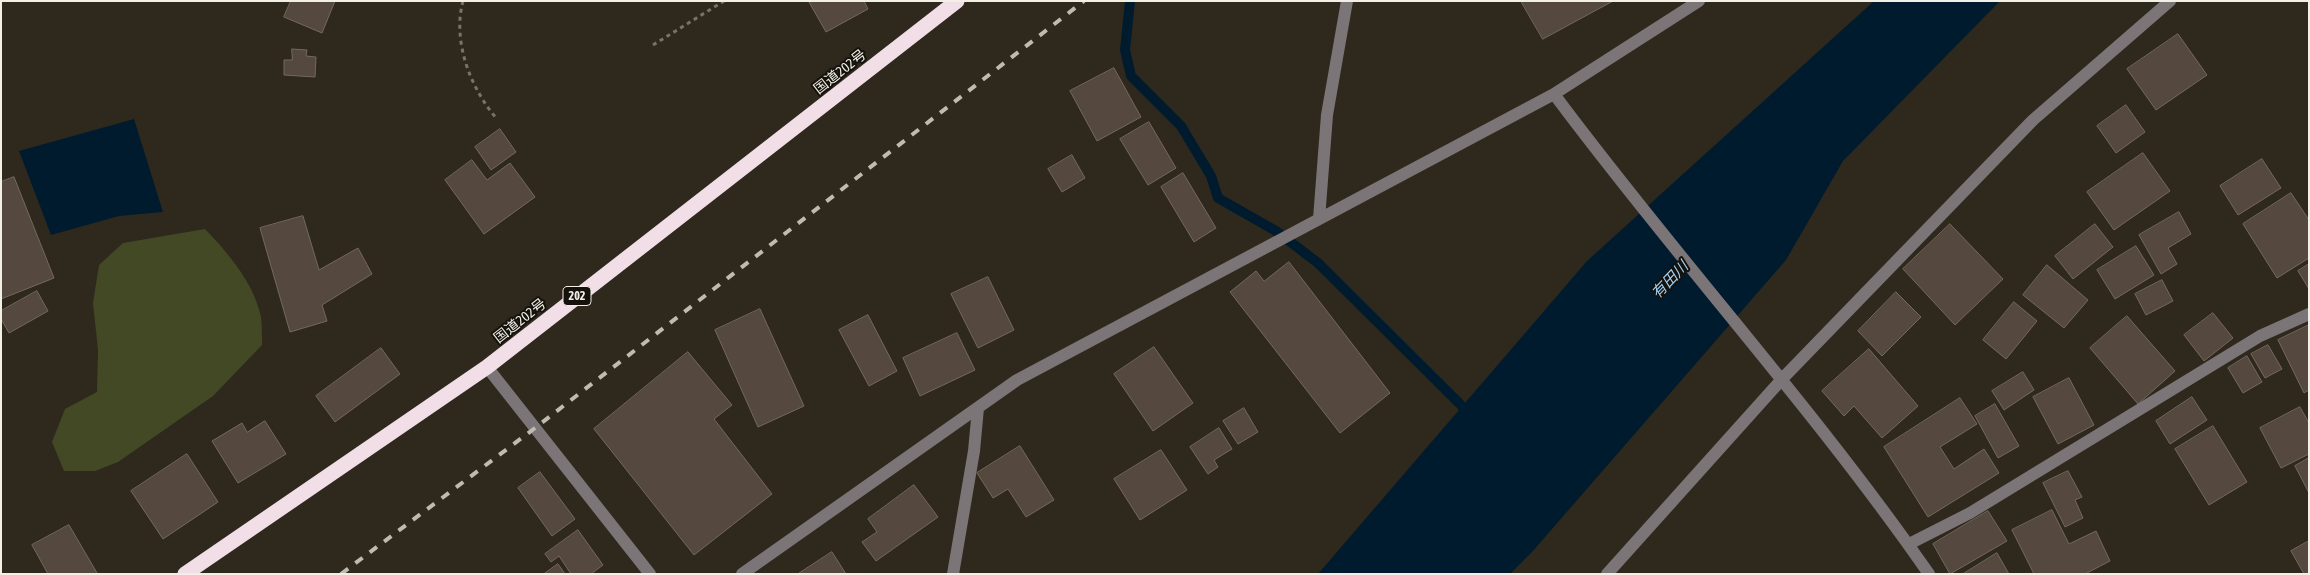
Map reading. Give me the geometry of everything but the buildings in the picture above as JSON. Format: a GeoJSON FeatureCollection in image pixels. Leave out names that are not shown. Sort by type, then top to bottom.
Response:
{"type":"FeatureCollection","features":[{"type":"Feature","properties":{"kind":"highway","name":"国道202号"},"geometry":{"type":"LineString","coordinates":[[185,574],[487,367],[957,1]]}},
{"type":"Feature","properties":{"kind":"street"},"geometry":{"type":"LineString","coordinates":[[1319,219],[1327,115],[1347,1]]}},
{"type":"Feature","properties":{"kind":"street"},"geometry":{"type":"LineString","coordinates":[[742,574],[1017,380],[1554,94],[1699,1]]}},
{"type":"Feature","properties":{"kind":"street"},"geometry":{"type":"LineString","coordinates":[[1607,574],[1783,378],[2032,120],[2170,1]]}},
{"type":"Feature","properties":{"kind":"street"},"geometry":{"type":"LineString","coordinates":[[1554,94],[1596,150],[1783,378],[1909,544],[1929,574]]}},
{"type":"Feature","properties":{"kind":"street"},"geometry":{"type":"LineString","coordinates":[[1909,544],[1970,512],[2260,336],[2309,314]]}},
{"type":"Feature","properties":{"kind":"street"},"geometry":{"type":"LineString","coordinates":[[487,367],[650,574]]}},
{"type":"Feature","properties":{"kind":"street"},"geometry":{"type":"LineString","coordinates":[[953,574],[974,451],[978,408]]}},
{"type":"Feature","properties":{"kind":"path"},"geometry":{"type":"LineString","coordinates":[[463,1],[462,37],[467,71],[484,104],[496,119]]}},
{"type":"Feature","properties":{"kind":"path"},"geometry":{"type":"LineString","coordinates":[[653,45],[724,1]]}},
{"type":"Feature","properties":{"kind":"green space"},"geometry":{"type":"Polygon","coordinates":[[[205,229],[231,258],[253,292],[261,317],[262,345],[213,396],[118,462],[95,471],[64,471],[52,442],[65,409],[97,392],[98,350],[93,303],[99,265],[123,243],[205,229]]]}},
{"type":"Feature","properties":{"kind":"water","name":"有田川"},"geometry":{"type":"Polygon","coordinates":[[[1874,1],[2000,1],[1843,161],[1786,260],[1532,552],[1510,574],[1318,574],[1587,261],[1874,1]]]}},
{"type":"Feature","properties":{"kind":"water"},"geometry":{"type":"Polygon","coordinates":[[[134,119],[163,212],[119,216],[51,235],[19,151],[134,119]]]}},
{"type":"Feature","properties":{"kind":"waterway"},"geometry":{"type":"LineString","coordinates":[[1130,1],[1125,50],[1131,76],[1181,126],[1211,176],[1218,198],[1276,231],[1318,263],[1471,415]]}},
{"type":"Feature","properties":{"kind":"railway"},"geometry":{"type":"LineString","coordinates":[[341,574],[535,428],[1084,1]]}}]}
